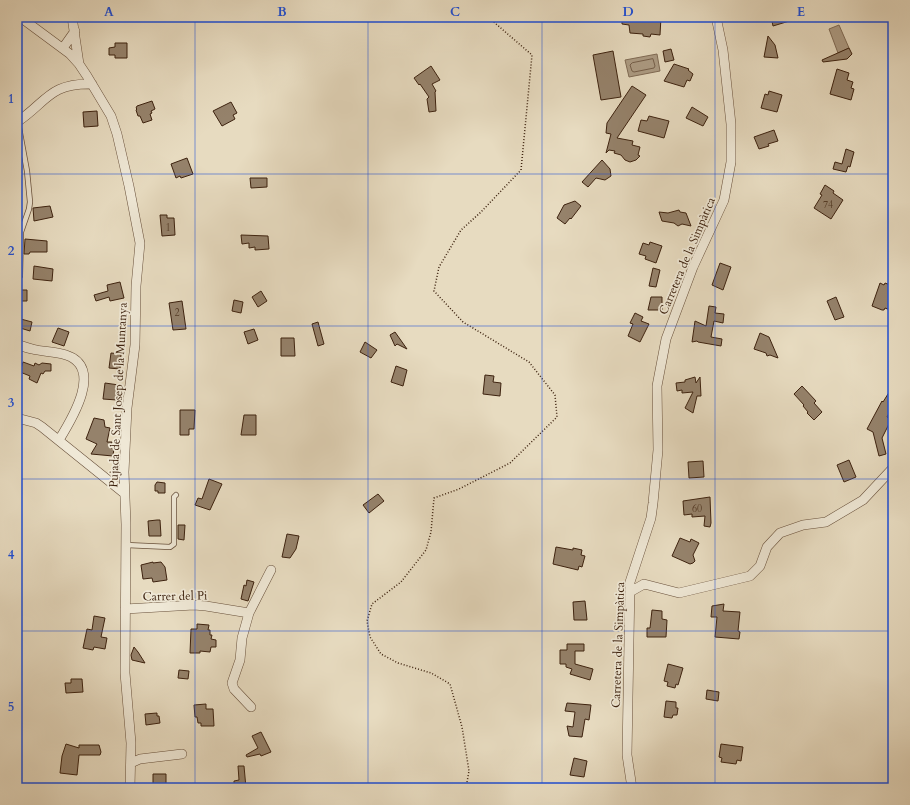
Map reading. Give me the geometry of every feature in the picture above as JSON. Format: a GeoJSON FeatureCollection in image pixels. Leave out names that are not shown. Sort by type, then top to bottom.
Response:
{"type":"FeatureCollection","features":[{"type":"Feature","properties":{"kind":"street"},"geometry":{"type":"LineString","coordinates":[[20,17],[63,48],[79,64]]}},
{"type":"Feature","properties":{"kind":"street"},"geometry":{"type":"LineString","coordinates":[[72,17],[79,64]]}},
{"type":"Feature","properties":{"kind":"street","name":"Carretera de la Simpàtica"},"geometry":{"type":"LineString","coordinates":[[632,788],[627,755],[630,582],[651,518],[654,503],[658,450],[657,386],[666,339],[693,267],[724,200],[731,162],[731,124],[723,50],[716,17]]}},
{"type":"Feature","properties":{"kind":"street"},"geometry":{"type":"LineString","coordinates":[[63,48],[75,31]]}},
{"type":"Feature","properties":{"kind":"street","name":"Pujada de Sant Josep de la Muntanya"},"geometry":{"type":"LineString","coordinates":[[79,64],[111,116],[114,124],[129,186],[140,243],[136,286],[134,345],[126,430],[124,493],[126,545],[125,673],[131,743],[130,788]]}},
{"type":"Feature","properties":{"kind":"street"},"geometry":{"type":"LineString","coordinates":[[18,122],[47,96],[56,90],[75,84],[92,84]]}},
{"type":"Feature","properties":{"kind":"street"},"geometry":{"type":"LineString","coordinates":[[17,344],[32,349],[64,354],[76,359],[81,366],[83,381],[80,400],[59,440]]}},
{"type":"Feature","properties":{"kind":"street"},"geometry":{"type":"LineString","coordinates":[[17,418],[42,426],[124,493]]}},
{"type":"Feature","properties":{"kind":"street"},"geometry":{"type":"LineString","coordinates":[[630,592],[644,584],[679,593],[750,576],[760,566],[767,547],[780,533],[803,525],[826,522],[863,500],[893,468]]}},
{"type":"Feature","properties":{"kind":"street"},"geometry":{"type":"LineString","coordinates":[[251,707],[234,689],[232,683],[240,660],[242,638],[249,613],[271,570]]}},
{"type":"Feature","properties":{"kind":"street","name":"Carrer del Pi"},"geometry":{"type":"LineString","coordinates":[[125,609],[194,605],[249,613]]}},
{"type":"Feature","properties":{"kind":"street"},"geometry":{"type":"LineString","coordinates":[[131,763],[140,759],[182,754]]}},
{"type":"Feature","properties":{"kind":"lane"},"geometry":{"type":"LineString","coordinates":[[18,122],[27,171],[30,202],[21,232],[20,276]]}},
{"type":"Feature","properties":{"kind":"lane"},"geometry":{"type":"LineString","coordinates":[[126,545],[170,547],[174,544],[173,507],[174,497],[176,495]]}},
{"type":"Feature","properties":{"kind":"path"},"geometry":{"type":"LineString","coordinates":[[466,788],[469,771],[462,727],[450,684],[431,672],[398,663],[381,654],[370,637],[367,621],[372,604],[401,582],[426,550],[431,532],[434,498],[459,489],[510,463],[557,417],[556,395],[529,362],[463,322],[434,291],[439,267],[461,230],[481,212],[521,170],[532,55],[488,17]]}},
{"type":"Feature","properties":{"kind":"water"},"geometry":{"type":"Polygon","coordinates":[[[839,25],[849,48],[838,53],[829,29],[839,25]]]}},
{"type":"Feature","properties":{"kind":"water"},"geometry":{"type":"Polygon","coordinates":[[[657,54],[660,71],[629,77],[625,60],[657,54]]]}},
{"type":"Feature","properties":{"kind":"building"},"geometry":{"type":"Polygon","coordinates":[[[622,17],[661,17],[660,35],[651,34],[650,37],[643,36],[643,34],[630,33],[629,25],[622,24],[622,17]]]}},
{"type":"Feature","properties":{"kind":"building"},"geometry":{"type":"Polygon","coordinates":[[[771,17],[795,17],[796,19],[773,26],[771,17]]]}},
{"type":"Feature","properties":{"kind":"building"},"geometry":{"type":"Polygon","coordinates":[[[768,36],[775,45],[778,58],[764,57],[768,36]]]}},
{"type":"Feature","properties":{"kind":"building"},"geometry":{"type":"Polygon","coordinates":[[[115,43],[127,43],[127,58],[115,58],[115,55],[109,55],[109,48],[115,47],[115,43]]]}},
{"type":"Feature","properties":{"kind":"building"},"geometry":{"type":"Polygon","coordinates":[[[849,48],[852,54],[847,59],[823,62],[822,60],[849,48]]]}},
{"type":"Feature","properties":{"kind":"building"},"geometry":{"type":"Polygon","coordinates":[[[671,49],[674,60],[665,62],[663,51],[671,49]]]}},
{"type":"Feature","properties":{"kind":"building"},"geometry":{"type":"Polygon","coordinates":[[[613,51],[621,97],[601,100],[593,55],[613,51]]]}},
{"type":"Feature","properties":{"kind":"building"},"geometry":{"type":"Polygon","coordinates":[[[674,64],[689,69],[688,70],[693,74],[690,81],[687,80],[684,87],[664,81],[674,64]]]}},
{"type":"Feature","properties":{"kind":"building"},"geometry":{"type":"Polygon","coordinates":[[[431,66],[440,80],[432,84],[436,91],[436,111],[429,112],[427,99],[429,97],[414,78],[431,66]]]}},
{"type":"Feature","properties":{"kind":"building"},"geometry":{"type":"Polygon","coordinates":[[[837,69],[849,73],[847,80],[853,82],[851,88],[854,89],[851,100],[830,94],[837,69]]]}},
{"type":"Feature","properties":{"kind":"building"},"geometry":{"type":"Polygon","coordinates":[[[632,86],[646,95],[617,138],[633,141],[632,145],[640,147],[638,155],[640,156],[636,160],[630,162],[625,160],[621,155],[614,153],[615,151],[609,150],[606,153],[611,134],[606,133],[607,123],[632,86]]]}},
{"type":"Feature","properties":{"kind":"building"},"geometry":{"type":"Polygon","coordinates":[[[769,91],[782,95],[777,112],[761,108],[765,94],[768,95],[769,91]]]}},
{"type":"Feature","properties":{"kind":"building"},"geometry":{"type":"Polygon","coordinates":[[[152,101],[155,109],[151,111],[152,113],[150,114],[152,120],[143,123],[140,116],[138,116],[136,108],[137,106],[152,101]]]}},
{"type":"Feature","properties":{"kind":"building"},"geometry":{"type":"Polygon","coordinates":[[[231,102],[237,113],[233,115],[235,119],[222,126],[213,111],[231,102]]]}},
{"type":"Feature","properties":{"kind":"building"},"geometry":{"type":"Polygon","coordinates":[[[692,107],[708,117],[703,126],[686,118],[692,107]]]}},
{"type":"Feature","properties":{"kind":"building"},"geometry":{"type":"Polygon","coordinates":[[[97,111],[98,126],[84,127],[83,112],[97,111]]]}},
{"type":"Feature","properties":{"kind":"building"},"geometry":{"type":"Polygon","coordinates":[[[649,116],[669,121],[664,138],[638,131],[641,120],[647,121],[649,116]]]}},
{"type":"Feature","properties":{"kind":"building"},"geometry":{"type":"Polygon","coordinates":[[[774,130],[778,141],[759,149],[754,137],[774,130]]]}},
{"type":"Feature","properties":{"kind":"building"},"geometry":{"type":"Polygon","coordinates":[[[846,149],[854,152],[850,167],[848,166],[846,172],[833,169],[835,162],[842,164],[846,149]]]}},
{"type":"Feature","properties":{"kind":"building"},"geometry":{"type":"Polygon","coordinates":[[[187,158],[193,174],[176,178],[171,164],[187,158]]]}},
{"type":"Feature","properties":{"kind":"building"},"geometry":{"type":"Polygon","coordinates":[[[602,160],[610,169],[611,176],[605,180],[596,178],[588,187],[582,182],[602,160]]]}},
{"type":"Feature","properties":{"kind":"building"},"geometry":{"type":"Polygon","coordinates":[[[250,178],[267,178],[267,187],[251,188],[250,178]]]}},
{"type":"Feature","properties":{"kind":"building"},"geometry":{"type":"Polygon","coordinates":[[[825,185],[843,200],[831,219],[814,208],[822,195],[820,194],[825,185]]]}},
{"type":"Feature","properties":{"kind":"building"},"geometry":{"type":"Polygon","coordinates":[[[575,201],[581,206],[565,224],[557,218],[564,205],[575,201]]]}},
{"type":"Feature","properties":{"kind":"building"},"geometry":{"type":"Polygon","coordinates":[[[50,206],[53,217],[34,221],[33,208],[50,206]]]}},
{"type":"Feature","properties":{"kind":"building"},"geometry":{"type":"Polygon","coordinates":[[[679,210],[680,212],[686,213],[691,226],[682,224],[678,226],[674,223],[662,221],[659,212],[668,213],[679,210]]]}},
{"type":"Feature","properties":{"kind":"building"},"geometry":{"type":"Polygon","coordinates":[[[160,215],[167,215],[167,218],[174,218],[175,235],[162,236],[160,215]]]}},
{"type":"Feature","properties":{"kind":"building"},"geometry":{"type":"Polygon","coordinates":[[[241,235],[268,236],[269,249],[255,250],[255,247],[249,248],[249,243],[242,244],[241,235]]]}},
{"type":"Feature","properties":{"kind":"building"},"geometry":{"type":"Polygon","coordinates":[[[25,239],[47,241],[47,252],[30,252],[29,254],[24,254],[25,239]]]}},
{"type":"Feature","properties":{"kind":"building"},"geometry":{"type":"Polygon","coordinates":[[[650,242],[662,246],[656,263],[645,259],[646,256],[639,254],[643,243],[649,245],[650,242]]]}},
{"type":"Feature","properties":{"kind":"building"},"geometry":{"type":"Polygon","coordinates":[[[720,263],[731,267],[723,290],[712,285],[720,263]]]}},
{"type":"Feature","properties":{"kind":"building"},"geometry":{"type":"Polygon","coordinates":[[[34,266],[53,269],[52,281],[33,279],[34,266]]]}},
{"type":"Feature","properties":{"kind":"building"},"geometry":{"type":"Polygon","coordinates":[[[653,268],[660,270],[656,287],[649,286],[653,268]]]}},
{"type":"Feature","properties":{"kind":"building"},"geometry":{"type":"Polygon","coordinates":[[[120,282],[124,298],[110,301],[109,297],[96,301],[94,295],[108,291],[107,285],[120,282]]]}},
{"type":"Feature","properties":{"kind":"building"},"geometry":{"type":"Polygon","coordinates":[[[880,283],[893,286],[893,303],[890,310],[885,308],[882,310],[872,306],[880,283]]]}},
{"type":"Feature","properties":{"kind":"building"},"geometry":{"type":"Polygon","coordinates":[[[19,290],[27,290],[27,301],[17,301],[17,292],[19,292],[19,290]]]}},
{"type":"Feature","properties":{"kind":"building"},"geometry":{"type":"Polygon","coordinates":[[[261,291],[267,301],[258,307],[252,297],[261,291]]]}},
{"type":"Feature","properties":{"kind":"building"},"geometry":{"type":"Polygon","coordinates":[[[651,297],[662,297],[662,310],[648,310],[651,297]]]}},
{"type":"Feature","properties":{"kind":"building"},"geometry":{"type":"Polygon","coordinates":[[[836,297],[844,317],[835,320],[827,301],[836,297]]]}},
{"type":"Feature","properties":{"kind":"building"},"geometry":{"type":"Polygon","coordinates":[[[234,300],[243,302],[241,313],[232,311],[234,300]]]}},
{"type":"Feature","properties":{"kind":"building"},"geometry":{"type":"Polygon","coordinates":[[[182,301],[186,329],[173,330],[169,303],[182,301]]]}},
{"type":"Feature","properties":{"kind":"building"},"geometry":{"type":"Polygon","coordinates":[[[709,306],[716,307],[715,313],[724,314],[723,323],[714,321],[711,337],[722,339],[721,346],[697,341],[692,342],[695,321],[706,326],[709,306]]]}},
{"type":"Feature","properties":{"kind":"building"},"geometry":{"type":"Polygon","coordinates":[[[635,313],[643,317],[641,321],[649,324],[640,342],[628,336],[633,324],[630,323],[635,313]]]}},
{"type":"Feature","properties":{"kind":"building"},"geometry":{"type":"Polygon","coordinates":[[[17,318],[32,322],[30,331],[17,327],[17,318]]]}},
{"type":"Feature","properties":{"kind":"building"},"geometry":{"type":"Polygon","coordinates":[[[318,322],[324,344],[318,346],[312,324],[318,322]]]}},
{"type":"Feature","properties":{"kind":"building"},"geometry":{"type":"Polygon","coordinates":[[[58,328],[69,332],[64,346],[52,342],[58,328]]]}},
{"type":"Feature","properties":{"kind":"building"},"geometry":{"type":"Polygon","coordinates":[[[254,329],[258,340],[248,344],[244,332],[254,329]]]}},
{"type":"Feature","properties":{"kind":"building"},"geometry":{"type":"Polygon","coordinates":[[[395,332],[407,349],[397,344],[395,346],[390,335],[395,332]]]}},
{"type":"Feature","properties":{"kind":"building"},"geometry":{"type":"Polygon","coordinates":[[[760,333],[769,337],[778,358],[770,355],[767,356],[766,353],[754,349],[760,333]]]}},
{"type":"Feature","properties":{"kind":"building"},"geometry":{"type":"Polygon","coordinates":[[[281,338],[294,338],[295,356],[281,356],[281,338]]]}},
{"type":"Feature","properties":{"kind":"building"},"geometry":{"type":"Polygon","coordinates":[[[365,342],[377,350],[371,358],[360,352],[365,342]]]}},
{"type":"Feature","properties":{"kind":"building"},"geometry":{"type":"Polygon","coordinates":[[[111,353],[121,354],[120,369],[109,368],[111,353]]]}},
{"type":"Feature","properties":{"kind":"building"},"geometry":{"type":"Polygon","coordinates":[[[23,362],[34,366],[35,363],[39,365],[42,363],[51,364],[51,371],[45,371],[43,374],[41,373],[37,383],[29,379],[30,376],[20,372],[23,362]]]}},
{"type":"Feature","properties":{"kind":"building"},"geometry":{"type":"Polygon","coordinates":[[[396,366],[407,370],[403,386],[391,382],[396,366]]]}},
{"type":"Feature","properties":{"kind":"building"},"geometry":{"type":"Polygon","coordinates":[[[485,375],[494,376],[493,382],[501,383],[500,396],[483,394],[485,375]]]}},
{"type":"Feature","properties":{"kind":"building"},"geometry":{"type":"Polygon","coordinates":[[[695,377],[696,383],[700,377],[701,396],[697,396],[693,413],[685,408],[693,392],[682,393],[682,390],[677,391],[676,383],[685,382],[685,380],[695,377]]]}},
{"type":"Feature","properties":{"kind":"building"},"geometry":{"type":"Polygon","coordinates":[[[105,383],[119,385],[117,400],[103,399],[105,383]]]}},
{"type":"Feature","properties":{"kind":"building"},"geometry":{"type":"Polygon","coordinates":[[[802,386],[816,401],[814,403],[822,412],[814,420],[807,413],[808,412],[803,406],[804,405],[794,394],[802,386]]]}},
{"type":"Feature","properties":{"kind":"building"},"geometry":{"type":"Polygon","coordinates":[[[893,386],[893,406],[887,417],[891,420],[882,438],[886,454],[879,456],[873,432],[867,429],[882,401],[883,402],[893,386]]]}},
{"type":"Feature","properties":{"kind":"building"},"geometry":{"type":"Polygon","coordinates":[[[180,410],[195,410],[194,429],[189,429],[189,435],[180,435],[180,410]]]}},
{"type":"Feature","properties":{"kind":"building"},"geometry":{"type":"Polygon","coordinates":[[[244,415],[256,415],[256,435],[241,435],[244,415]]]}},
{"type":"Feature","properties":{"kind":"building"},"geometry":{"type":"Polygon","coordinates":[[[94,418],[104,420],[105,427],[110,428],[107,442],[112,442],[110,448],[114,448],[113,456],[91,454],[97,444],[86,439],[94,418]]]}},
{"type":"Feature","properties":{"kind":"building"},"geometry":{"type":"Polygon","coordinates":[[[849,460],[856,477],[844,482],[837,465],[849,460]]]}},
{"type":"Feature","properties":{"kind":"building"},"geometry":{"type":"Polygon","coordinates":[[[703,461],[704,477],[689,478],[688,462],[703,461]]]}},
{"type":"Feature","properties":{"kind":"building"},"geometry":{"type":"Polygon","coordinates":[[[209,479],[222,484],[210,510],[195,505],[198,498],[202,499],[209,479]]]}},
{"type":"Feature","properties":{"kind":"building"},"geometry":{"type":"Polygon","coordinates":[[[157,482],[165,483],[165,493],[158,493],[158,491],[155,491],[155,485],[157,482]]]}},
{"type":"Feature","properties":{"kind":"building"},"geometry":{"type":"Polygon","coordinates":[[[378,494],[384,501],[369,513],[363,505],[378,494]]]}},
{"type":"Feature","properties":{"kind":"building"},"geometry":{"type":"Polygon","coordinates":[[[710,497],[710,527],[704,526],[705,516],[692,517],[692,514],[684,515],[683,501],[710,497]]]}},
{"type":"Feature","properties":{"kind":"building"},"geometry":{"type":"Polygon","coordinates":[[[160,520],[161,536],[149,536],[148,521],[160,520]]]}},
{"type":"Feature","properties":{"kind":"building"},"geometry":{"type":"Polygon","coordinates":[[[178,525],[185,525],[184,540],[178,539],[178,525]]]}},
{"type":"Feature","properties":{"kind":"building"},"geometry":{"type":"Polygon","coordinates":[[[287,534],[299,536],[296,549],[290,558],[282,557],[287,534]]]}},
{"type":"Feature","properties":{"kind":"building"},"geometry":{"type":"Polygon","coordinates":[[[680,538],[690,542],[691,539],[699,543],[693,555],[695,561],[693,563],[690,564],[672,556],[680,538]]]}},
{"type":"Feature","properties":{"kind":"building"},"geometry":{"type":"Polygon","coordinates":[[[556,547],[582,550],[581,555],[585,556],[582,567],[579,566],[578,570],[553,564],[556,547]]]}},
{"type":"Feature","properties":{"kind":"building"},"geometry":{"type":"Polygon","coordinates":[[[161,562],[165,567],[167,580],[153,582],[152,578],[143,579],[141,565],[161,562]]]}},
{"type":"Feature","properties":{"kind":"building"},"geometry":{"type":"Polygon","coordinates":[[[247,580],[254,582],[248,601],[241,599],[244,585],[246,586],[247,580]]]}},
{"type":"Feature","properties":{"kind":"building"},"geometry":{"type":"Polygon","coordinates":[[[585,601],[587,620],[574,620],[573,602],[585,601]]]}},
{"type":"Feature","properties":{"kind":"building"},"geometry":{"type":"Polygon","coordinates":[[[724,604],[723,611],[740,612],[738,631],[740,632],[739,639],[715,637],[717,617],[711,617],[712,606],[724,604]]]}},
{"type":"Feature","properties":{"kind":"building"},"geometry":{"type":"Polygon","coordinates":[[[652,610],[662,611],[662,619],[667,620],[666,637],[647,637],[647,628],[650,628],[652,610]]]}},
{"type":"Feature","properties":{"kind":"building"},"geometry":{"type":"Polygon","coordinates":[[[94,616],[105,618],[101,637],[107,638],[105,649],[94,647],[93,650],[83,648],[87,629],[92,630],[94,616]]]}},
{"type":"Feature","properties":{"kind":"building"},"geometry":{"type":"Polygon","coordinates":[[[197,624],[209,625],[208,630],[210,630],[210,635],[212,635],[211,639],[216,640],[216,647],[211,647],[210,652],[200,651],[200,653],[190,653],[191,629],[197,629],[197,624]]]}},
{"type":"Feature","properties":{"kind":"building"},"geometry":{"type":"Polygon","coordinates":[[[567,644],[584,644],[584,651],[575,651],[575,664],[593,669],[590,680],[570,674],[572,669],[566,667],[566,664],[560,664],[560,650],[567,650],[567,644]]]}},
{"type":"Feature","properties":{"kind":"building"},"geometry":{"type":"Polygon","coordinates":[[[134,647],[145,663],[132,660],[131,655],[134,647]]]}},
{"type":"Feature","properties":{"kind":"building"},"geometry":{"type":"Polygon","coordinates":[[[668,664],[683,668],[678,685],[676,684],[675,688],[667,686],[668,682],[664,681],[668,664]]]}},
{"type":"Feature","properties":{"kind":"building"},"geometry":{"type":"Polygon","coordinates":[[[179,670],[189,671],[188,679],[178,678],[179,670]]]}},
{"type":"Feature","properties":{"kind":"building"},"geometry":{"type":"Polygon","coordinates":[[[71,679],[82,679],[83,692],[66,693],[65,683],[71,683],[71,679]]]}},
{"type":"Feature","properties":{"kind":"building"},"geometry":{"type":"Polygon","coordinates":[[[707,690],[719,692],[718,701],[706,699],[707,690]]]}},
{"type":"Feature","properties":{"kind":"building"},"geometry":{"type":"Polygon","coordinates":[[[666,701],[676,702],[676,708],[678,708],[677,715],[673,715],[672,718],[664,717],[666,701]]]}},
{"type":"Feature","properties":{"kind":"building"},"geometry":{"type":"Polygon","coordinates":[[[567,703],[591,705],[589,720],[585,719],[582,737],[569,736],[567,726],[573,727],[575,712],[565,711],[567,703]]]}},
{"type":"Feature","properties":{"kind":"building"},"geometry":{"type":"Polygon","coordinates":[[[206,704],[206,709],[213,709],[214,726],[201,726],[201,723],[198,723],[197,717],[195,717],[194,705],[206,704]]]}},
{"type":"Feature","properties":{"kind":"building"},"geometry":{"type":"Polygon","coordinates":[[[157,713],[160,723],[146,725],[145,714],[157,713]]]}},
{"type":"Feature","properties":{"kind":"building"},"geometry":{"type":"Polygon","coordinates":[[[261,732],[271,752],[261,756],[260,754],[247,757],[246,755],[258,748],[252,736],[261,732]]]}},
{"type":"Feature","properties":{"kind":"building"},"geometry":{"type":"Polygon","coordinates":[[[66,744],[79,748],[79,745],[99,745],[101,752],[100,755],[79,755],[77,775],[60,773],[62,756],[66,744]]]}},
{"type":"Feature","properties":{"kind":"building"},"geometry":{"type":"Polygon","coordinates":[[[721,744],[743,747],[741,761],[737,760],[736,764],[721,762],[722,758],[719,757],[721,744]]]}},
{"type":"Feature","properties":{"kind":"building"},"geometry":{"type":"Polygon","coordinates":[[[574,758],[587,761],[584,777],[570,775],[574,758]]]}},
{"type":"Feature","properties":{"kind":"building"},"geometry":{"type":"Polygon","coordinates":[[[238,766],[244,766],[246,788],[234,788],[234,781],[239,780],[238,766]]]}},
{"type":"Feature","properties":{"kind":"building"},"geometry":{"type":"Polygon","coordinates":[[[153,774],[166,774],[166,788],[153,788],[153,774]]]}}]}
